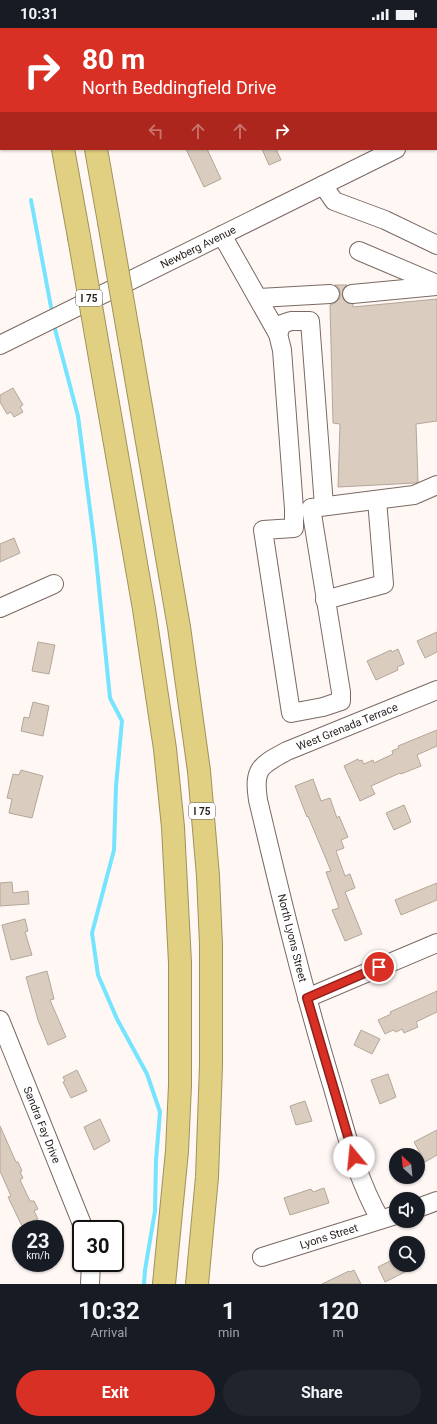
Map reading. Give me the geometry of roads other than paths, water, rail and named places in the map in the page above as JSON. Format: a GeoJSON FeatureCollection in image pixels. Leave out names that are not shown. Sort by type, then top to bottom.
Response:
{"type":"FeatureCollection","features":[{"type":"Feature","properties":{"kind":"highway","name":"I 75"},"geometry":{"type":"LineString","coordinates":[[63,150],[144,609],[165,749],[173,827],[180,963],[180,1085],[177,1151],[164,1284]]}},
{"type":"Feature","properties":{"kind":"highway","name":"I 75"},"geometry":{"type":"LineString","coordinates":[[96,150],[179,627],[199,771],[208,876],[211,945],[212,1065],[207,1177],[197,1284]]}},
{"type":"Feature","properties":{"kind":"street","name":"Newberg Avenue"},"geometry":{"type":"LineString","coordinates":[[0,345],[394,150]]}},
{"type":"Feature","properties":{"kind":"street"},"geometry":{"type":"LineString","coordinates":[[323,185],[334,202],[385,220],[437,245]]}},
{"type":"Feature","properties":{"kind":"street"},"geometry":{"type":"LineString","coordinates":[[222,235],[278,334],[310,508],[341,692],[341,701],[323,707],[291,713],[263,530],[294,528],[310,508],[310,321],[291,321],[282,324],[278,334]]}},
{"type":"Feature","properties":{"kind":"street"},"geometry":{"type":"LineString","coordinates":[[359,251],[437,285]]}},
{"type":"Feature","properties":{"kind":"street"},"geometry":{"type":"LineString","coordinates":[[352,294],[437,285]]}},
{"type":"Feature","properties":{"kind":"street"},"geometry":{"type":"LineString","coordinates":[[259,298],[330,294]]}},
{"type":"Feature","properties":{"kind":"street"},"geometry":{"type":"LineString","coordinates":[[310,508],[414,495],[437,485]]}},
{"type":"Feature","properties":{"kind":"street"},"geometry":{"type":"LineString","coordinates":[[325,600],[384,584],[377,500]]}},
{"type":"Feature","properties":{"kind":"street"},"geometry":{"type":"LineString","coordinates":[[0,608],[54,584]]}},
{"type":"Feature","properties":{"kind":"street","name":"West Grenada Terrace"},"geometry":{"type":"LineString","coordinates":[[261,768],[266,763],[287,752],[437,690]]}},
{"type":"Feature","properties":{"kind":"street"},"geometry":{"type":"LineString","coordinates":[[323,707],[331,734]]}},
{"type":"Feature","properties":{"kind":"street","name":"North Lyons Street"},"geometry":{"type":"LineString","coordinates":[[261,768],[257,778],[256,788],[258,800],[307,998],[358,1172],[369,1200],[388,1217]]}},
{"type":"Feature","properties":{"kind":"street"},"geometry":{"type":"LineString","coordinates":[[307,998],[437,943]]}},
{"type":"Feature","properties":{"kind":"street","name":"Sandra Fay Drive"},"geometry":{"type":"LineString","coordinates":[[0,1020],[80,1220]]}},
{"type":"Feature","properties":{"kind":"street"},"geometry":{"type":"LineString","coordinates":[[425,1205],[437,1201]]}},
{"type":"Feature","properties":{"kind":"street","name":"Lyons Street"},"geometry":{"type":"LineString","coordinates":[[262,1257],[388,1217]]}},
{"type":"Feature","properties":{"kind":"street"},"geometry":{"type":"LineString","coordinates":[[90,1284],[91,1272]]}},
{"type":"Feature","properties":{"kind":"waterway"},"geometry":{"type":"LineString","coordinates":[[31,200],[51,307]]}},
{"type":"Feature","properties":{"kind":"waterway"},"geometry":{"type":"LineString","coordinates":[[55,329],[78,416],[95,548],[110,698],[122,721],[116,786],[114,850],[92,933],[98,975],[117,1019],[147,1074],[160,1112],[156,1160],[155,1211],[144,1284]]}}]}
